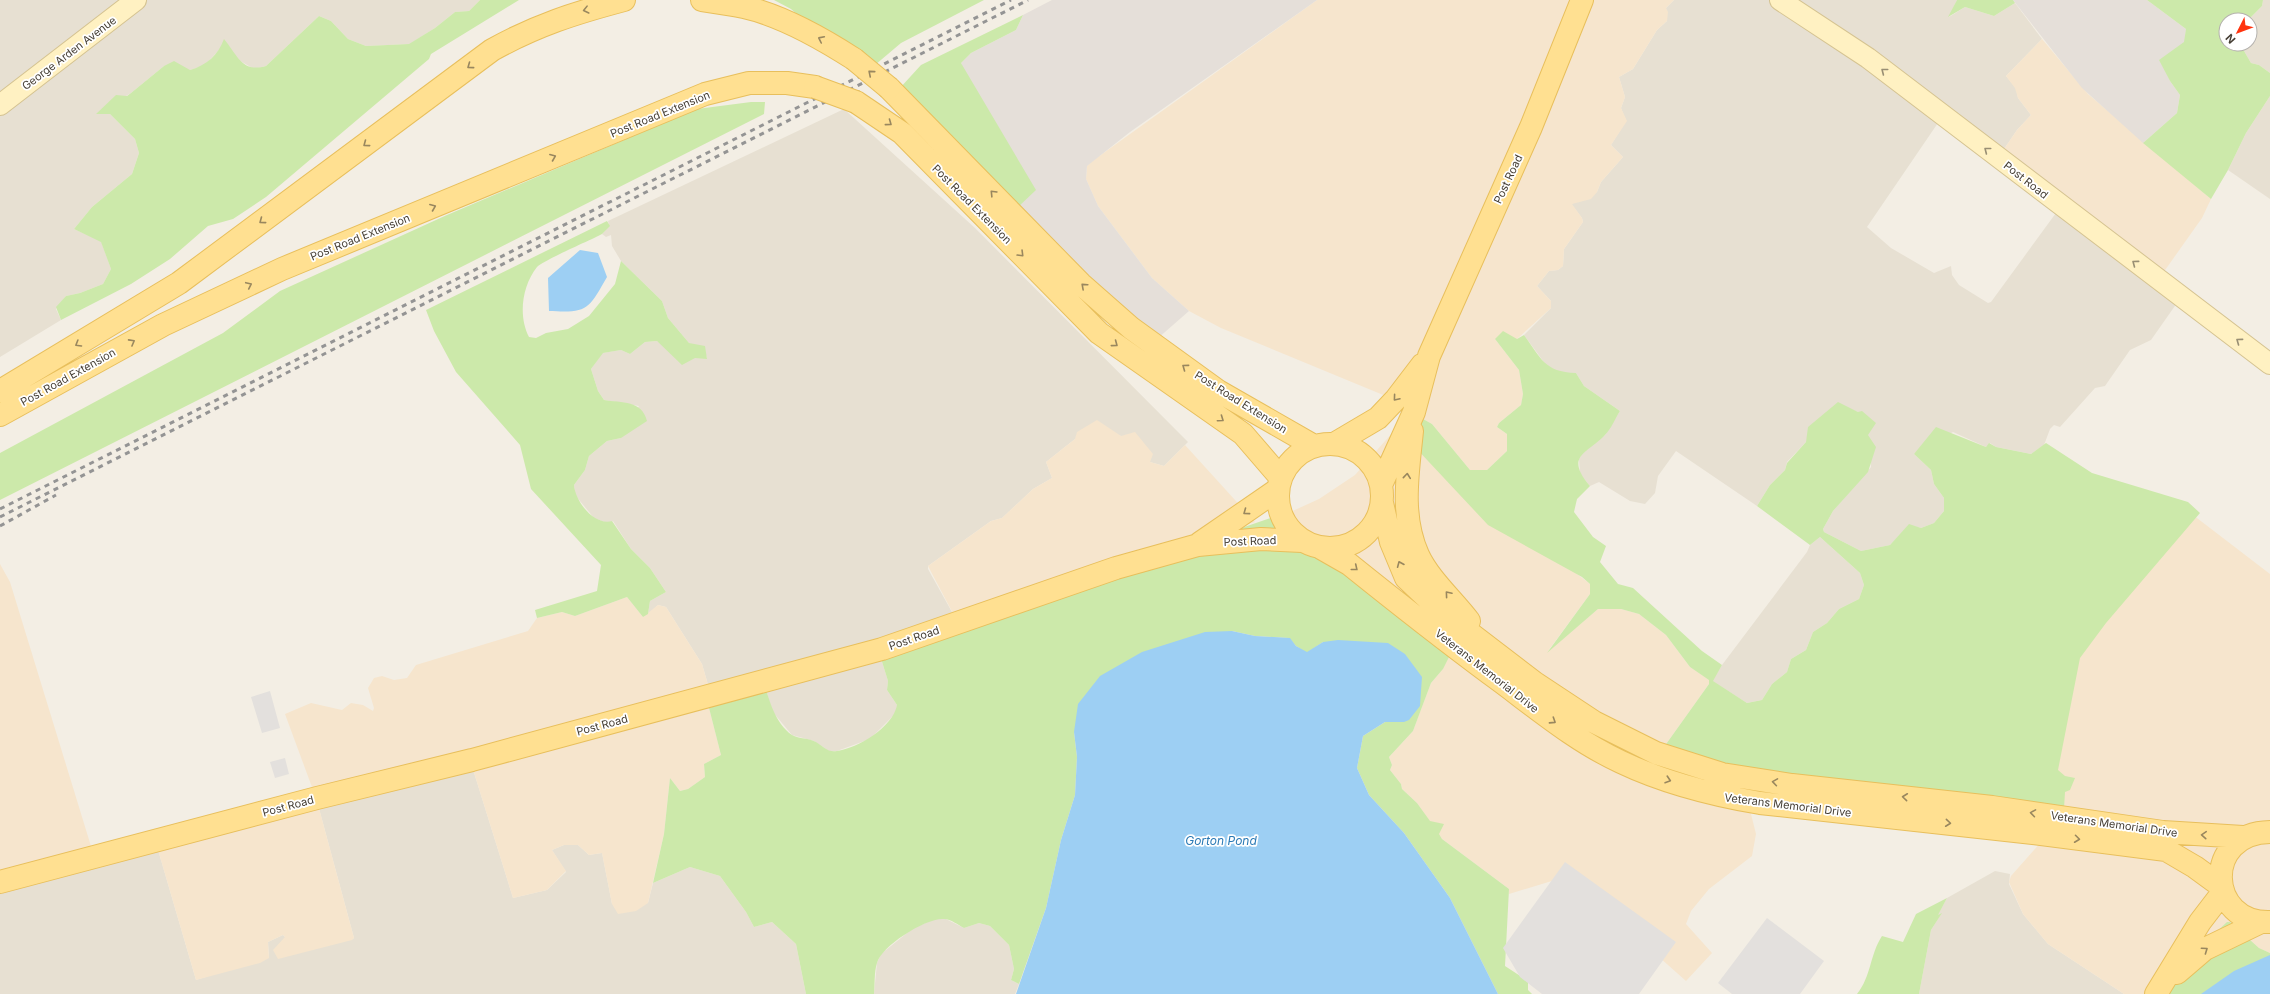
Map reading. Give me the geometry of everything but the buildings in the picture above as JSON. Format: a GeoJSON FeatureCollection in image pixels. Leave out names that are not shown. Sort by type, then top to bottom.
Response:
{"type":"FeatureCollection","features":[{"type":"Feature","properties":{"kind":"main road","name":"George Arden Avenue"},"geometry":{"type":"LineString","coordinates":[[0,105],[136,0]]}},
{"type":"Feature","properties":{"kind":"main road","name":"Post Road Extension"},"geometry":{"type":"LineString","coordinates":[[0,391],[179,283],[492,50],[524,33],[572,13],[624,0]]}},
{"type":"Feature","properties":{"kind":"main road","name":"Post Road Extension"},"geometry":{"type":"LineString","coordinates":[[702,0],[746,7],[825,40],[854,59],[889,88],[1081,284],[1131,328],[1218,391],[1324,445]]}},
{"type":"Feature","properties":{"kind":"main road","name":"Post Road"},"geometry":{"type":"LineString","coordinates":[[1429,356],[1531,127],[1582,0]]}},
{"type":"Feature","properties":{"kind":"main road","name":"Post Road"},"geometry":{"type":"LineString","coordinates":[[1780,0],[1868,58],[2270,364]]}},
{"type":"Feature","properties":{"kind":"main road","name":"Post Road Extension"},"geometry":{"type":"LineString","coordinates":[[0,415],[163,325],[282,269],[705,94],[749,83],[787,83],[816,87],[856,102],[902,133],[1099,332],[1243,434],[1279,483]]}},
{"type":"Feature","properties":{"kind":"main road"},"geometry":{"type":"LineString","coordinates":[[1381,494],[1414,412],[1429,356]]}},
{"type":"Feature","properties":{"kind":"main road"},"geometry":{"type":"LineString","coordinates":[[1324,445],[1378,418],[1396,399],[1429,356]]}},
{"type":"Feature","properties":{"kind":"main road"},"geometry":{"type":"LineString","coordinates":[[1414,412],[1405,496],[1411,532],[1418,556],[1433,578],[1490,647]]}},
{"type":"Feature","properties":{"kind":"main road","name":"Post Road"},"geometry":{"type":"LineString","coordinates":[[1198,545],[1279,483],[1294,458],[1324,445]]}},
{"type":"Feature","properties":{"kind":"main road"},"geometry":{"type":"LineString","coordinates":[[1324,445],[1350,448],[1364,456],[1375,469],[1381,494]]}},
{"type":"Feature","properties":{"kind":"main road","name":"Post Road"},"geometry":{"type":"LineString","coordinates":[[1279,483],[1278,505],[1282,519],[1290,531],[1312,545]]}},
{"type":"Feature","properties":{"kind":"main road","name":"Post Road"},"geometry":{"type":"LineString","coordinates":[[0,882],[339,792],[472,760],[882,649],[1116,568],[1198,545],[1260,539],[1338,548],[1359,540],[1368,533],[1377,519],[1381,494]]}},
{"type":"Feature","properties":{"kind":"main road","name":"Veterans Memorial Drive"},"geometry":{"type":"LineString","coordinates":[[1381,494],[1391,542],[1406,578],[1441,610],[1490,647],[1535,684],[1594,722],[1656,754],[1722,774],[1792,785],[1992,806],[2163,832],[2243,837]]}},
{"type":"Feature","properties":{"kind":"main road","name":"Veterans Memorial Drive"},"geometry":{"type":"LineString","coordinates":[[1312,545],[1349,564],[1541,713],[1591,746],[1620,762],[1645,772],[1719,796],[1760,803],[2032,833],[2166,850],[2195,867],[2222,889],[2228,903],[2238,913],[2249,919],[2266,922]]}},
{"type":"Feature","properties":{"kind":"main road"},"geometry":{"type":"LineString","coordinates":[[2160,989],[2200,922],[2222,889],[2221,867],[2229,850],[2243,837],[2257,832],[2270,832]]}},
{"type":"Feature","properties":{"kind":"main road"},"geometry":{"type":"LineString","coordinates":[[2160,989],[2205,949],[2266,922]]}},
{"type":"Feature","properties":{"kind":"shaded area"},"geometry":{"type":"Polygon","coordinates":[[[0,0],[480,0],[469,11],[455,12],[435,28],[410,44],[366,46],[348,39],[331,21],[319,16],[266,66],[254,69],[220,49],[204,66],[190,70],[164,66],[131,93],[97,114],[110,114],[135,139],[139,153],[132,174],[92,207],[74,229],[101,241],[111,269],[103,284],[80,293],[66,296],[56,309],[61,320],[0,357],[0,0]]]}},
{"type":"Feature","properties":{"kind":"shaded area"},"geometry":{"type":"Polygon","coordinates":[[[1052,0],[1317,0],[1130,132],[1087,166],[1086,179],[1098,206],[1152,278],[1189,311],[1149,346],[1016,209],[961,63],[971,53],[1016,30],[1023,15],[1052,0]]]}},
{"type":"Feature","properties":{"kind":"shaded area"},"geometry":{"type":"Polygon","coordinates":[[[1317,0],[1674,0],[1666,8],[1668,12],[1667,21],[1657,30],[1633,69],[1619,77],[1625,97],[1621,108],[1627,121],[1611,145],[1623,157],[1601,182],[1597,192],[1591,199],[1572,204],[1582,218],[1583,222],[1564,249],[1563,266],[1558,270],[1549,271],[1537,286],[1551,301],[1551,308],[1517,339],[1495,339],[1519,370],[1523,394],[1521,405],[1499,423],[1497,427],[1507,434],[1507,451],[1487,470],[1470,470],[1432,424],[1407,410],[1405,404],[1221,328],[1189,311],[1152,278],[1098,206],[1086,179],[1087,166],[1091,162],[1317,0]]]}},
{"type":"Feature","properties":{"kind":"shaded area"},"geometry":{"type":"Polygon","coordinates":[[[1674,0],[1957,0],[1949,17],[1965,7],[1994,16],[2015,3],[2042,39],[2006,76],[2016,88],[2018,98],[2031,115],[2017,130],[2002,152],[1942,117],[1867,227],[1891,248],[1934,273],[1951,266],[1952,275],[1959,285],[1988,303],[1991,302],[2064,202],[2184,293],[2151,340],[2130,350],[2105,386],[2095,388],[2060,427],[2054,425],[2050,429],[2044,445],[2031,454],[1996,447],[1990,443],[1986,447],[1953,432],[1914,454],[1931,470],[1934,484],[1944,498],[1944,511],[1934,523],[1921,528],[1909,525],[1890,545],[1861,551],[1824,532],[1823,529],[1833,511],[1871,467],[1868,435],[1862,412],[1842,406],[1808,436],[1806,442],[1787,462],[1785,470],[1770,485],[1757,506],[1676,451],[1658,476],[1655,493],[1645,504],[1630,501],[1599,482],[1590,486],[1580,474],[1579,459],[1584,451],[1605,435],[1620,411],[1584,386],[1576,373],[1559,373],[1546,365],[1524,335],[1551,308],[1551,301],[1537,286],[1549,271],[1558,270],[1563,266],[1564,249],[1583,222],[1582,218],[1571,204],[1597,192],[1601,182],[1623,157],[1611,145],[1626,121],[1621,108],[1625,97],[1619,77],[1633,69],[1657,30],[1667,21],[1666,8],[1674,0]]]}},
{"type":"Feature","properties":{"kind":"shaded area"},"geometry":{"type":"Polygon","coordinates":[[[2013,0],[2147,0],[2186,29],[2185,42],[2163,66],[2170,81],[2180,95],[2177,113],[2143,143],[2082,88],[2013,0]]]}},
{"type":"Feature","properties":{"kind":"shaded area"},"geometry":{"type":"Polygon","coordinates":[[[2263,0],[2270,0],[2270,73],[2259,65],[2251,63],[2245,52],[2258,52],[2258,12],[2256,12],[2262,6],[2263,0]]]}},
{"type":"Feature","properties":{"kind":"shaded area"},"geometry":{"type":"Polygon","coordinates":[[[2042,39],[2088,94],[2211,199],[2202,218],[2163,273],[2002,152],[2017,130],[2031,115],[2018,98],[2015,88],[2006,76],[2042,39]]]}},
{"type":"Feature","properties":{"kind":"shaded area"},"geometry":{"type":"Polygon","coordinates":[[[2270,96],[2270,199],[2228,170],[2246,133],[2270,96]]]}},
{"type":"Feature","properties":{"kind":"shaded area"},"geometry":{"type":"Polygon","coordinates":[[[844,109],[975,228],[1188,442],[1164,466],[1150,462],[1121,436],[1115,434],[1075,439],[1046,462],[1052,478],[1033,489],[1002,518],[991,521],[928,566],[928,569],[957,621],[879,652],[888,681],[887,690],[897,705],[896,713],[870,739],[837,751],[829,751],[814,741],[792,735],[772,711],[764,682],[711,695],[702,664],[666,607],[658,605],[648,614],[650,601],[666,592],[650,568],[631,549],[613,521],[607,523],[594,518],[575,495],[574,485],[585,470],[589,456],[607,441],[621,438],[639,406],[604,400],[598,391],[591,369],[602,353],[621,350],[630,354],[645,342],[657,341],[695,358],[707,358],[705,352],[689,343],[668,318],[662,301],[621,261],[612,246],[611,235],[606,237],[602,234],[609,226],[608,221],[844,109]]]}},
{"type":"Feature","properties":{"kind":"shaded area"},"geometry":{"type":"Polygon","coordinates":[[[1097,420],[1121,436],[1135,432],[1153,454],[1150,462],[1164,466],[1185,445],[1255,522],[957,621],[928,566],[991,521],[1002,518],[1033,489],[1052,478],[1046,462],[1075,439],[1077,432],[1097,420]]]}},
{"type":"Feature","properties":{"kind":"shaded area"},"geometry":{"type":"Polygon","coordinates":[[[1393,432],[1590,584],[1590,594],[1548,651],[1598,609],[1621,609],[1639,614],[1666,635],[1690,667],[1710,680],[1709,684],[1659,754],[1744,786],[1756,834],[1752,856],[1709,889],[1691,911],[1686,924],[1712,953],[1686,981],[1568,876],[1509,894],[1509,889],[1442,839],[1417,803],[1402,789],[1401,784],[1390,770],[1392,765],[1389,757],[1413,731],[1431,683],[1443,669],[1369,588],[1286,514],[1319,499],[1355,475],[1393,432]]]}},
{"type":"Feature","properties":{"kind":"shaded area"},"geometry":{"type":"Polygon","coordinates":[[[2193,515],[2270,574],[2270,953],[2259,948],[2230,922],[2158,994],[2124,994],[2048,944],[2023,914],[2009,882],[2011,876],[2050,832],[2054,767],[2069,668],[2085,640],[2193,515]]]}},
{"type":"Feature","properties":{"kind":"shaded area"},"geometry":{"type":"Polygon","coordinates":[[[1820,537],[1860,573],[1864,585],[1859,599],[1839,609],[1827,623],[1813,632],[1806,650],[1791,659],[1787,672],[1772,684],[1762,700],[1747,703],[1712,681],[1722,665],[1807,552],[1810,545],[1820,537]]]}},
{"type":"Feature","properties":{"kind":"shaded area"},"geometry":{"type":"Polygon","coordinates":[[[0,564],[10,582],[94,856],[0,882],[0,564]]]}},
{"type":"Feature","properties":{"kind":"shaded area"},"geometry":{"type":"Polygon","coordinates":[[[627,597],[643,617],[658,605],[666,607],[702,664],[711,695],[707,700],[721,755],[704,764],[705,777],[688,789],[680,791],[670,778],[664,834],[648,903],[636,911],[618,914],[612,904],[602,853],[589,855],[578,845],[564,845],[552,850],[566,871],[547,890],[513,898],[471,763],[317,801],[354,938],[352,940],[278,959],[273,950],[285,937],[283,935],[268,942],[269,958],[260,963],[196,980],[156,843],[316,798],[285,714],[311,703],[342,710],[351,703],[363,705],[373,711],[374,708],[368,688],[374,678],[382,676],[394,680],[407,678],[416,665],[528,631],[537,618],[562,612],[575,616],[627,597]]]}},
{"type":"Feature","properties":{"kind":"shaded area"},"geometry":{"type":"Polygon","coordinates":[[[270,691],[280,728],[262,733],[251,697],[270,691]]]}},
{"type":"Feature","properties":{"kind":"shaded area"},"geometry":{"type":"Polygon","coordinates":[[[285,758],[289,774],[275,778],[270,762],[285,758]]]}},
{"type":"Feature","properties":{"kind":"shaded area"},"geometry":{"type":"Polygon","coordinates":[[[471,763],[513,898],[547,890],[566,872],[552,850],[564,845],[578,845],[589,855],[602,853],[612,904],[648,903],[653,883],[690,867],[720,876],[746,912],[754,927],[772,922],[796,944],[806,994],[0,994],[0,882],[156,843],[196,980],[269,957],[268,942],[283,935],[285,937],[351,940],[354,938],[317,801],[471,763]]]}},
{"type":"Feature","properties":{"kind":"shaded area"},"geometry":{"type":"Polygon","coordinates":[[[1565,862],[1676,942],[1639,994],[1542,994],[1520,977],[1503,948],[1565,862]]]}},
{"type":"Feature","properties":{"kind":"shaded area"},"geometry":{"type":"Polygon","coordinates":[[[1995,871],[2010,874],[2009,884],[2023,914],[2048,944],[2124,994],[1919,994],[1931,930],[1941,914],[1937,916],[1947,898],[1995,871]]]}},
{"type":"Feature","properties":{"kind":"shaded area"},"geometry":{"type":"Polygon","coordinates":[[[1767,918],[1824,961],[1800,994],[1732,994],[1718,983],[1767,918]]]}},
{"type":"Feature","properties":{"kind":"shaded area"},"geometry":{"type":"Polygon","coordinates":[[[934,919],[946,919],[964,928],[979,923],[990,926],[1009,945],[1014,969],[1011,980],[1019,984],[1015,994],[874,994],[877,963],[881,954],[912,929],[934,919]]]}},
{"type":"Feature","properties":{"kind":"green space"},"geometry":{"type":"Polygon","coordinates":[[[480,0],[519,0],[431,54],[429,59],[266,197],[233,219],[208,226],[170,259],[131,284],[61,320],[56,307],[66,296],[80,293],[103,284],[111,269],[101,242],[74,229],[92,207],[132,174],[139,153],[135,139],[110,114],[96,114],[116,95],[127,96],[164,66],[174,61],[190,70],[202,65],[215,55],[224,39],[241,62],[251,67],[258,68],[266,66],[319,16],[331,21],[348,39],[366,46],[409,44],[435,28],[455,12],[469,11],[480,0]]]}},
{"type":"Feature","properties":{"kind":"green space"},"geometry":{"type":"Polygon","coordinates":[[[774,0],[984,0],[901,43],[875,65],[847,41],[806,22],[791,9],[774,0]]]}},
{"type":"Feature","properties":{"kind":"green space"},"geometry":{"type":"Polygon","coordinates":[[[1957,0],[2013,0],[2015,3],[1994,16],[1965,7],[1948,17],[1957,0]]]}},
{"type":"Feature","properties":{"kind":"green space"},"geometry":{"type":"Polygon","coordinates":[[[2147,0],[2263,0],[2262,6],[2256,12],[2218,12],[2218,52],[2245,52],[2251,63],[2259,65],[2270,73],[2270,96],[2246,133],[2228,170],[2211,199],[2143,143],[2177,113],[2180,95],[2170,81],[2159,60],[2184,42],[2186,29],[2147,0]]]}},
{"type":"Feature","properties":{"kind":"green space"},"geometry":{"type":"Polygon","coordinates":[[[1023,15],[1016,30],[971,53],[961,63],[1036,190],[1016,209],[900,88],[921,65],[1023,15]]]}},
{"type":"Feature","properties":{"kind":"green space"},"geometry":{"type":"Polygon","coordinates":[[[751,102],[765,102],[764,114],[0,500],[0,453],[223,333],[280,291],[447,215],[697,109],[751,102]]]}},
{"type":"Feature","properties":{"kind":"green space"},"geometry":{"type":"Polygon","coordinates":[[[607,221],[610,226],[602,234],[537,267],[525,292],[523,301],[524,320],[529,337],[536,338],[546,333],[568,329],[589,316],[615,284],[621,261],[662,301],[668,318],[689,343],[705,346],[707,359],[695,358],[682,365],[657,341],[645,342],[630,354],[621,350],[603,353],[591,369],[598,391],[604,400],[624,402],[636,406],[641,409],[647,421],[621,438],[607,441],[589,456],[585,470],[574,485],[575,491],[582,505],[592,516],[605,522],[612,521],[631,549],[650,568],[666,592],[650,601],[648,614],[643,617],[627,597],[575,616],[562,612],[537,618],[535,610],[597,591],[601,565],[531,489],[520,445],[456,372],[434,331],[426,310],[607,221]]]}},
{"type":"Feature","properties":{"kind":"green space"},"geometry":{"type":"Polygon","coordinates":[[[1503,331],[1517,339],[1524,335],[1539,357],[1550,367],[1565,372],[1576,373],[1584,386],[1620,411],[1607,433],[1585,452],[1578,462],[1583,476],[1590,486],[1577,499],[1574,512],[1593,537],[1606,546],[1600,562],[1618,584],[1633,588],[1702,651],[1722,665],[1713,681],[1747,703],[1762,700],[1772,684],[1787,672],[1791,659],[1806,650],[1813,632],[1827,623],[1839,609],[1859,599],[1864,585],[1860,573],[1820,537],[1810,545],[1757,506],[1770,485],[1785,470],[1787,463],[1806,442],[1808,427],[1838,402],[1858,412],[1862,411],[1876,423],[1868,435],[1876,447],[1868,472],[1833,511],[1823,529],[1824,532],[1861,551],[1890,545],[1909,524],[1921,528],[1934,523],[1944,511],[1944,498],[1934,484],[1931,470],[1914,454],[1936,427],[1986,447],[1989,443],[1996,447],[2031,454],[2046,443],[2092,473],[2188,502],[2200,513],[2106,623],[2080,658],[2058,770],[2065,776],[2075,778],[2070,790],[2065,792],[2063,825],[1659,754],[1709,684],[1709,680],[1690,667],[1666,635],[1639,614],[1621,609],[1598,609],[1547,653],[1590,594],[1590,584],[1582,577],[1488,525],[1414,446],[1407,410],[1432,424],[1470,470],[1487,470],[1507,451],[1507,434],[1497,427],[1499,423],[1521,405],[1523,394],[1519,370],[1495,339],[1503,331]]]}},
{"type":"Feature","properties":{"kind":"green space"},"geometry":{"type":"Polygon","coordinates":[[[1286,514],[1358,577],[1455,645],[1443,669],[1431,683],[1413,731],[1389,757],[1392,765],[1390,770],[1401,784],[1402,789],[1417,803],[1430,821],[1444,824],[1439,834],[1442,839],[1509,889],[1505,966],[1528,981],[1528,990],[1532,994],[1498,994],[1450,898],[1404,833],[1369,795],[1357,768],[1363,736],[1385,722],[1404,722],[1323,642],[1307,653],[1296,646],[1289,638],[1255,636],[1232,631],[1074,732],[1077,757],[1075,795],[1061,840],[1046,908],[1019,984],[1011,980],[1014,969],[1009,945],[990,926],[979,923],[964,928],[952,921],[944,919],[936,920],[916,928],[895,941],[880,956],[876,967],[874,994],[806,994],[796,944],[772,922],[754,927],[746,912],[720,876],[690,867],[653,883],[664,834],[670,778],[680,791],[688,789],[705,777],[704,764],[721,755],[707,700],[764,682],[777,718],[792,735],[813,741],[831,751],[837,751],[855,746],[882,728],[889,721],[897,705],[887,690],[888,681],[879,652],[1279,515],[1286,514]]]}},
{"type":"Feature","properties":{"kind":"green space"},"geometry":{"type":"Polygon","coordinates":[[[1947,898],[1938,915],[1942,913],[1931,930],[1919,994],[1857,994],[1862,987],[1875,950],[1882,936],[1903,942],[1916,914],[1947,898]]]}},
{"type":"Feature","properties":{"kind":"green space"},"geometry":{"type":"Polygon","coordinates":[[[2227,922],[2230,922],[2259,948],[2270,953],[2270,967],[2209,994],[2158,994],[2197,950],[2227,922]]]}},
{"type":"Feature","properties":{"kind":"water"},"geometry":{"type":"Polygon","coordinates":[[[580,250],[598,253],[607,277],[591,303],[586,307],[572,311],[549,311],[548,278],[580,250]]]}},
{"type":"Feature","properties":{"kind":"water","name":"Gorton Pond"},"geometry":{"type":"Polygon","coordinates":[[[1232,631],[1255,636],[1290,638],[1296,646],[1307,652],[1323,642],[1338,640],[1388,643],[1405,654],[1422,677],[1420,706],[1409,720],[1404,722],[1385,722],[1363,736],[1357,768],[1369,795],[1404,833],[1450,898],[1498,994],[1016,994],[1046,908],[1061,840],[1075,795],[1077,757],[1074,732],[1078,704],[1100,676],[1142,652],[1205,632],[1232,631]]]}},
{"type":"Feature","properties":{"kind":"water"},"geometry":{"type":"Polygon","coordinates":[[[2270,955],[2270,994],[2201,994],[2234,971],[2270,955]]]}},
{"type":"Feature","properties":{"kind":"railway"},"geometry":{"type":"LineString","coordinates":[[0,509],[1011,0]]}},
{"type":"Feature","properties":{"kind":"railway"},"geometry":{"type":"LineString","coordinates":[[0,517],[1028,0]]}},
{"type":"Feature","properties":{"kind":"railway"},"geometry":{"type":"LineString","coordinates":[[0,526],[56,495]]}}]}
